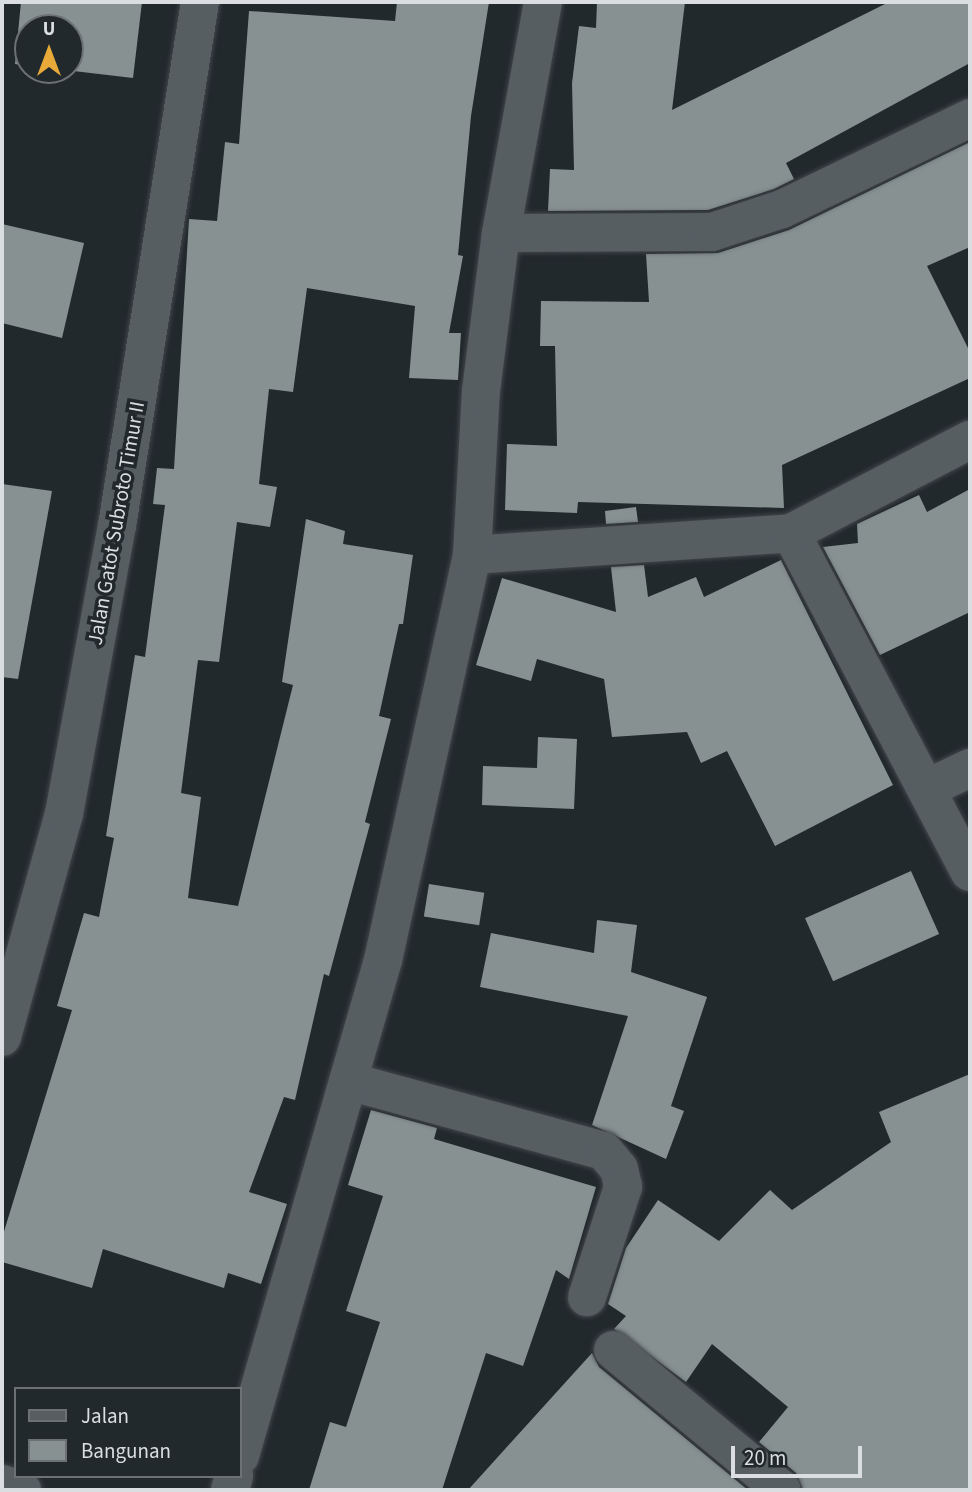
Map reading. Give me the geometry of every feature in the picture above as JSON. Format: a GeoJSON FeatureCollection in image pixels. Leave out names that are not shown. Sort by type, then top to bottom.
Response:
{"type":"FeatureCollection","features":[{"type":"Feature","properties":{"kind":"street","name":"Jalan Gatot Subroto Timur II"},"geometry":{"type":"LineString","coordinates":[[2,1037],[64,814],[117,526],[200,2]]}},
{"type":"Feature","properties":{"kind":"street"},"geometry":{"type":"LineString","coordinates":[[242,1449],[383,960],[472,555],[481,391],[501,233],[543,2]]}},
{"type":"Feature","properties":{"kind":"street"},"geometry":{"type":"LineString","coordinates":[[501,233],[712,232],[782,209],[970,118]]}},
{"type":"Feature","properties":{"kind":"street"},"geometry":{"type":"LineString","coordinates":[[472,555],[791,533],[970,440]]}},
{"type":"Feature","properties":{"kind":"street"},"geometry":{"type":"LineString","coordinates":[[791,533],[970,872]]}},
{"type":"Feature","properties":{"kind":"street"},"geometry":{"type":"LineString","coordinates":[[928,788],[970,768]]}},
{"type":"Feature","properties":{"kind":"street"},"geometry":{"type":"LineString","coordinates":[[348,1081],[604,1151],[619,1169],[623,1187],[587,1297]]}},
{"type":"Feature","properties":{"kind":"street"},"geometry":{"type":"LineString","coordinates":[[613,1350],[782,1490]]}},
{"type":"Feature","properties":{"kind":"street"},"geometry":{"type":"LineString","coordinates":[[2,1484],[22,1490]]}},
{"type":"Feature","properties":{"kind":"building"},"geometry":{"type":"Polygon","coordinates":[[[21,2],[142,2],[133,78],[84,72],[84,14],[20,14],[21,2]]]}},
{"type":"Feature","properties":{"kind":"building"},"geometry":{"type":"Polygon","coordinates":[[[397,2],[489,2],[471,116],[458,255],[463,256],[449,333],[461,333],[458,380],[409,378],[415,306],[307,288],[293,392],[269,389],[259,484],[277,487],[270,527],[237,522],[219,662],[198,660],[181,793],[201,797],[188,898],[238,906],[293,685],[282,682],[306,519],[345,531],[343,544],[413,555],[403,624],[399,624],[379,716],[391,719],[365,822],[370,824],[329,976],[324,974],[295,1100],[284,1097],[249,1192],[287,1204],[261,1284],[228,1273],[224,1288],[103,1249],[92,1288],[2,1262],[2,1238],[72,1010],[57,1006],[84,913],[99,917],[114,838],[106,836],[135,655],[145,657],[165,505],[153,504],[157,468],[174,469],[189,219],[217,221],[225,142],[239,144],[249,11],[395,21],[397,2]]]}},
{"type":"Feature","properties":{"kind":"building"},"geometry":{"type":"Polygon","coordinates":[[[597,2],[685,2],[672,110],[889,2],[970,2],[970,63],[786,163],[794,179],[774,189],[708,210],[548,211],[550,169],[574,170],[572,83],[579,26],[596,28],[597,2]]]}},
{"type":"Feature","properties":{"kind":"building"},"geometry":{"type":"Polygon","coordinates":[[[970,142],[970,247],[927,266],[970,352],[970,378],[782,465],[784,508],[578,502],[577,513],[505,510],[507,444],[557,446],[555,346],[540,346],[541,301],[649,302],[646,254],[718,253],[789,230],[970,142]]]}},
{"type":"Feature","properties":{"kind":"building"},"geometry":{"type":"Polygon","coordinates":[[[2,224],[84,243],[62,338],[2,323],[2,224]]]}},
{"type":"Feature","properties":{"kind":"building"},"geometry":{"type":"Polygon","coordinates":[[[2,484],[52,491],[18,679],[2,677],[2,484]]]}},
{"type":"Feature","properties":{"kind":"building"},"geometry":{"type":"Polygon","coordinates":[[[970,489],[970,612],[880,655],[823,547],[858,543],[857,524],[919,495],[927,512],[970,489]]]}},
{"type":"Feature","properties":{"kind":"building"},"geometry":{"type":"Polygon","coordinates":[[[636,507],[638,522],[606,524],[605,511],[636,507]]]}},
{"type":"Feature","properties":{"kind":"building"},"geometry":{"type":"Polygon","coordinates":[[[781,560],[893,785],[775,846],[727,751],[701,763],[687,732],[612,737],[604,679],[537,659],[531,681],[476,665],[502,578],[616,612],[611,567],[644,565],[648,597],[696,577],[704,597],[781,560]]]}},
{"type":"Feature","properties":{"kind":"building"},"geometry":{"type":"Polygon","coordinates":[[[538,737],[577,739],[574,809],[482,805],[483,766],[537,768],[538,737]]]}},
{"type":"Feature","properties":{"kind":"building"},"geometry":{"type":"Polygon","coordinates":[[[911,871],[939,934],[833,981],[805,918],[911,871]]]}},
{"type":"Feature","properties":{"kind":"building"},"geometry":{"type":"Polygon","coordinates":[[[429,884],[484,893],[479,925],[424,917],[429,884]]]}},
{"type":"Feature","properties":{"kind":"building"},"geometry":{"type":"Polygon","coordinates":[[[597,920],[637,925],[631,972],[707,997],[671,1106],[684,1111],[666,1159],[592,1125],[628,1016],[480,987],[491,933],[594,953],[597,920]]]}},
{"type":"Feature","properties":{"kind":"building"},"geometry":{"type":"Polygon","coordinates":[[[970,1074],[970,1490],[803,1490],[796,1473],[759,1442],[788,1407],[712,1344],[686,1382],[614,1329],[626,1316],[608,1304],[626,1248],[658,1200],[719,1241],[770,1190],[792,1210],[891,1142],[879,1112],[970,1074]]]}},
{"type":"Feature","properties":{"kind":"building"},"geometry":{"type":"Polygon","coordinates":[[[371,1110],[437,1128],[434,1139],[596,1187],[569,1279],[556,1270],[523,1366],[486,1353],[442,1490],[309,1490],[330,1422],[346,1427],[380,1322],[346,1311],[383,1196],[348,1185],[371,1110]]]}},
{"type":"Feature","properties":{"kind":"building"},"geometry":{"type":"Polygon","coordinates":[[[592,1353],[599,1367],[748,1490],[468,1490],[592,1353]]]}}]}
